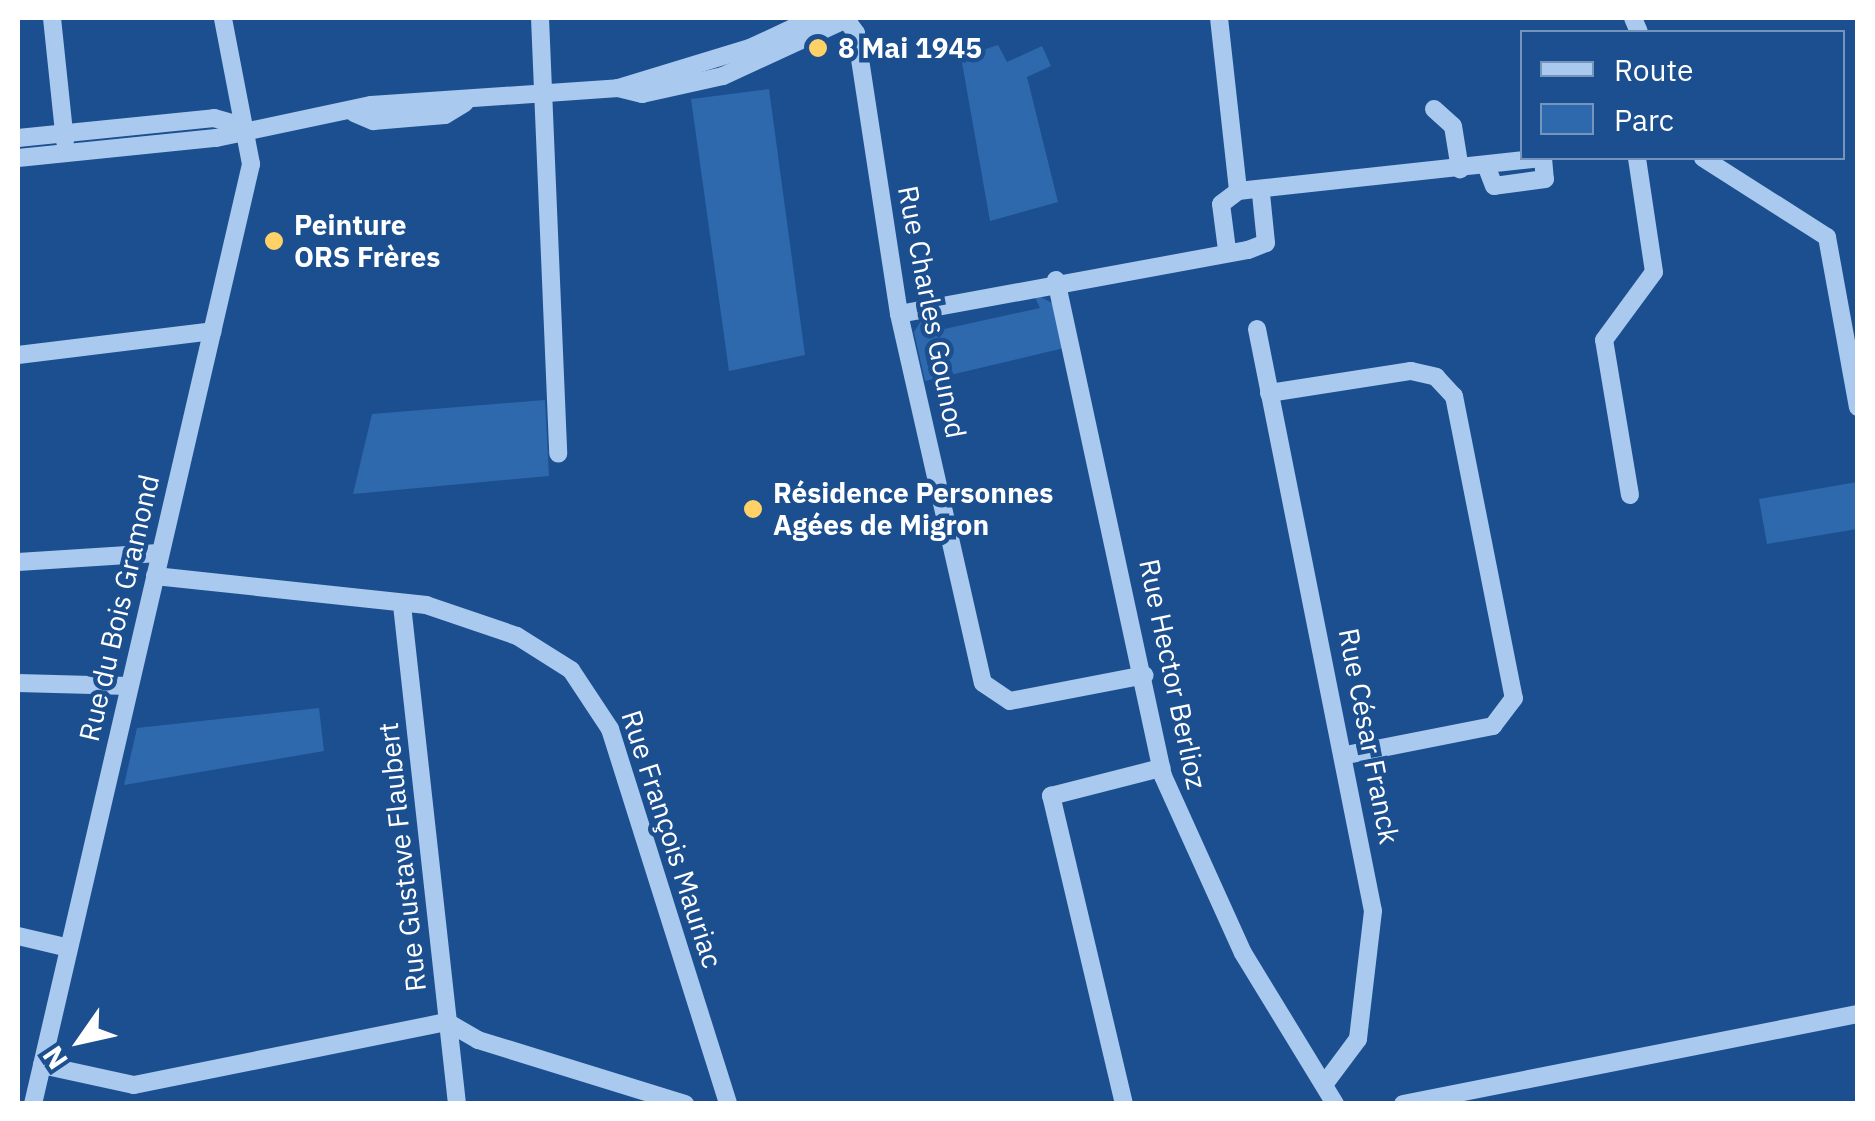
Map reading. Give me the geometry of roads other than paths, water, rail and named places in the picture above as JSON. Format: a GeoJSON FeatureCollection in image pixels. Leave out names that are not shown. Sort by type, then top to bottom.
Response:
{"type":"FeatureCollection","features":[{"type":"Feature","properties":{"kind":"street"},"geometry":{"type":"LineString","coordinates":[[52,18],[66,153]]}},
{"type":"Feature","properties":{"kind":"street","name":"Rue du Bois Gramond"},"geometry":{"type":"LineString","coordinates":[[33,1104],[251,164],[223,18]]}},
{"type":"Feature","properties":{"kind":"street"},"geometry":{"type":"LineString","coordinates":[[540,18],[539,96],[558,454]]}},
{"type":"Feature","properties":{"kind":"street"},"geometry":{"type":"LineString","coordinates":[[18,158],[216,138],[242,126],[354,113],[409,118],[465,104],[618,88],[724,58],[814,18]]}},
{"type":"Feature","properties":{"kind":"street"},"geometry":{"type":"LineString","coordinates":[[618,88],[642,94],[723,76],[847,18]]}},
{"type":"Feature","properties":{"kind":"street","name":"Rue Charles Gounod"},"geometry":{"type":"LineString","coordinates":[[847,18],[899,314],[988,692],[1010,700],[1144,676]]}},
{"type":"Feature","properties":{"kind":"street"},"geometry":{"type":"LineString","coordinates":[[1220,18],[1238,191]]}},
{"type":"Feature","properties":{"kind":"street"},"geometry":{"type":"LineString","coordinates":[[1434,109],[1454,126],[1460,169]]}},
{"type":"Feature","properties":{"kind":"street"},"geometry":{"type":"LineString","coordinates":[[18,138],[214,118],[242,126]]}},
{"type":"Feature","properties":{"kind":"street"},"geometry":{"type":"LineString","coordinates":[[1630,494],[1604,340],[1654,272],[1637,160]]}},
{"type":"Feature","properties":{"kind":"street"},"geometry":{"type":"LineString","coordinates":[[1705,160],[1826,237],[1858,407]]}},
{"type":"Feature","properties":{"kind":"street"},"geometry":{"type":"LineString","coordinates":[[1227,250],[1221,204],[1238,191],[1261,194],[1486,165]]}},
{"type":"Feature","properties":{"kind":"street"},"geometry":{"type":"LineString","coordinates":[[899,314],[1056,280],[1266,243],[1261,194]]}},
{"type":"Feature","properties":{"kind":"street","name":"Rue Hector Berlioz"},"geometry":{"type":"LineString","coordinates":[[1056,280],[1161,768],[1242,952],[1326,1082],[1335,1104]]}},
{"type":"Feature","properties":{"kind":"street","name":"Rue César Franck"},"geometry":{"type":"LineString","coordinates":[[1257,329],[1348,755],[1372,955],[1358,1039],[1326,1082]]}},
{"type":"Feature","properties":{"kind":"street"},"geometry":{"type":"LineString","coordinates":[[18,356],[213,331]]}},
{"type":"Feature","properties":{"kind":"street"},"geometry":{"type":"LineString","coordinates":[[1269,393],[1411,371],[1436,377],[1454,396],[1514,698],[1492,726],[1348,755]]}},
{"type":"Feature","properties":{"kind":"street"},"geometry":{"type":"LineString","coordinates":[[18,562],[159,552]]}},
{"type":"Feature","properties":{"kind":"street","name":"Rue François Mauriac"},"geometry":{"type":"LineString","coordinates":[[155,576],[402,605],[517,636],[594,697],[728,1104]]}},
{"type":"Feature","properties":{"kind":"street","name":"Rue Gustave Flaubert"},"geometry":{"type":"LineString","coordinates":[[402,605],[457,1104]]}},
{"type":"Feature","properties":{"kind":"street"},"geometry":{"type":"LineString","coordinates":[[18,683],[129,686]]}},
{"type":"Feature","properties":{"kind":"street"},"geometry":{"type":"LineString","coordinates":[[1124,1104],[1051,796],[1161,768]]}},
{"type":"Feature","properties":{"kind":"street"},"geometry":{"type":"LineString","coordinates":[[18,936],[69,948]]}},
{"type":"Feature","properties":{"kind":"street"},"geometry":{"type":"LineString","coordinates":[[1404,1104],[1858,1014]]}},
{"type":"Feature","properties":{"kind":"street"},"geometry":{"type":"LineString","coordinates":[[42,1065],[134,1085],[447,1022],[478,1040],[684,1104]]}},
{"type":"Feature","properties":{"kind":"place","name":"8 Mai 1945"},"geometry":{"type":"Point","coordinates":[818,48]}},
{"type":"Feature","properties":{"kind":"place","name":"Peinture ORS Frères"},"geometry":{"type":"Point","coordinates":[274,241]}},
{"type":"Feature","properties":{"kind":"place","name":"Résidence Personnes Agées de Migron"},"geometry":{"type":"Point","coordinates":[753,509]}}]}
